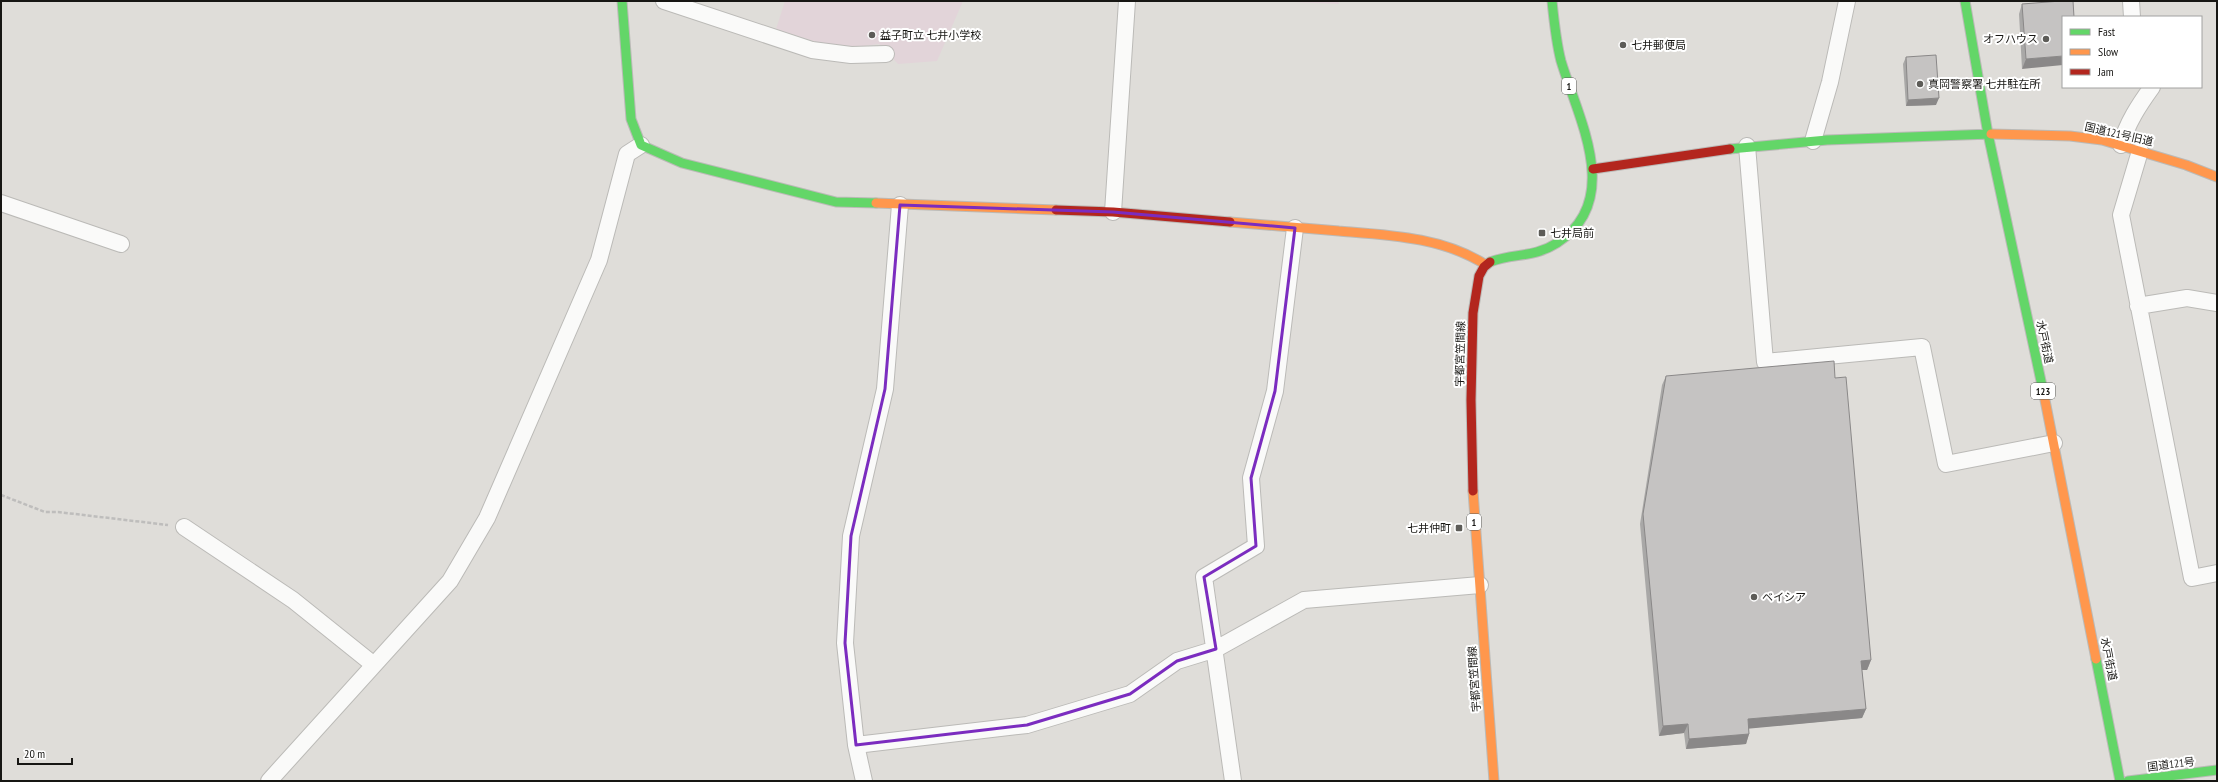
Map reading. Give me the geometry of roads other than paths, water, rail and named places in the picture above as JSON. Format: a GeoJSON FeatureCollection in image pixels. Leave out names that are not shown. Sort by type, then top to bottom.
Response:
{"type":"FeatureCollection","features":[{"type":"Feature","properties":{"kind":"main road"},"geometry":{"type":"LineString","coordinates":[[622,1],[630,119],[641,145],[682,163],[836,202],[1113,212],[1410,238],[1458,250],[1477,258],[1486,265]]}},
{"type":"Feature","properties":{"kind":"main road","name":"1"},"geometry":{"type":"LineString","coordinates":[[1486,265],[1496,261],[1538,252],[1558,243],[1574,230],[1584,213],[1591,193],[1593,169],[1590,152],[1561,60],[1552,1]]}},
{"type":"Feature","properties":{"kind":"main road","name":"水戸街道"},"geometry":{"type":"LineString","coordinates":[[1965,1],[1988,134],[2054,443],[2120,781]]}},
{"type":"Feature","properties":{"kind":"main road","name":"国道121号旧道"},"geometry":{"type":"LineString","coordinates":[[1593,169],[1747,146],[1813,141],[1988,134],[2070,136],[2121,145],[2186,165],[2217,177]]}},
{"type":"Feature","properties":{"kind":"main road","name":"宇都宮笠間線"},"geometry":{"type":"LineString","coordinates":[[1486,265],[1480,274],[1477,286],[1472,323],[1471,441],[1474,530],[1480,585],[1494,781]]}},
{"type":"Feature","properties":{"kind":"main road","name":"国道121号"},"geometry":{"type":"LineString","coordinates":[[2128,781],[2217,770]]}},
{"type":"Feature","properties":{"kind":"street"},"geometry":{"type":"LineString","coordinates":[[664,1],[812,50],[851,55],[886,54]]}},
{"type":"Feature","properties":{"kind":"street"},"geometry":{"type":"LineString","coordinates":[[1113,212],[1127,1]]}},
{"type":"Feature","properties":{"kind":"street"},"geometry":{"type":"LineString","coordinates":[[1813,141],[1813,135],[1830,82],[1847,1]]}},
{"type":"Feature","properties":{"kind":"street"},"geometry":{"type":"LineString","coordinates":[[2131,1],[2132,16]]}},
{"type":"Feature","properties":{"kind":"street"},"geometry":{"type":"LineString","coordinates":[[2121,145],[2128,125],[2151,88]]}},
{"type":"Feature","properties":{"kind":"street"},"geometry":{"type":"LineString","coordinates":[[269,781],[450,581],[487,518],[599,260],[627,154],[641,145]]}},
{"type":"Feature","properties":{"kind":"street"},"geometry":{"type":"LineString","coordinates":[[1747,146],[1765,362],[1922,347],[1946,464],[2054,443]]}},
{"type":"Feature","properties":{"kind":"street"},"geometry":{"type":"LineString","coordinates":[[2140,150],[2121,215],[2192,578],[2217,573]]}},
{"type":"Feature","properties":{"kind":"street"},"geometry":{"type":"LineString","coordinates":[[1,203],[121,244]]}},
{"type":"Feature","properties":{"kind":"street"},"geometry":{"type":"LineString","coordinates":[[864,781],[856,745],[845,643],[851,536],[885,389],[900,205]]}},
{"type":"Feature","properties":{"kind":"street"},"geometry":{"type":"LineString","coordinates":[[1233,781],[1216,649],[1204,577],[1256,546],[1251,478],[1275,391],[1295,228]]}},
{"type":"Feature","properties":{"kind":"street"},"geometry":{"type":"LineString","coordinates":[[2138,306],[2187,298],[2217,303]]}},
{"type":"Feature","properties":{"kind":"street"},"geometry":{"type":"LineString","coordinates":[[184,527],[293,600],[374,665]]}},
{"type":"Feature","properties":{"kind":"street"},"geometry":{"type":"LineString","coordinates":[[856,745],[1027,725],[1130,694],[1177,661],[1216,649],[1304,600],[1480,585]]}},
{"type":"Feature","properties":{"kind":"place","name":"益子町立 七井小学校"},"geometry":{"type":"Point","coordinates":[872,35]}},
{"type":"Feature","properties":{"kind":"place","name":"オフハウス"},"geometry":{"type":"Point","coordinates":[2046,39]}},
{"type":"Feature","properties":{"kind":"place","name":"七井郵便局"},"geometry":{"type":"Point","coordinates":[1623,45]}},
{"type":"Feature","properties":{"kind":"place","name":"真岡警察署 七井駐在所"},"geometry":{"type":"Point","coordinates":[1920,84]}},
{"type":"Feature","properties":{"kind":"place","name":"七井局前"},"geometry":{"type":"Point","coordinates":[1542,233]}},
{"type":"Feature","properties":{"kind":"place","name":"七井仲町"},"geometry":{"type":"Point","coordinates":[1459,528]}},
{"type":"Feature","properties":{"kind":"place","name":"ベイシア"},"geometry":{"type":"Point","coordinates":[1754,597]}}]}
